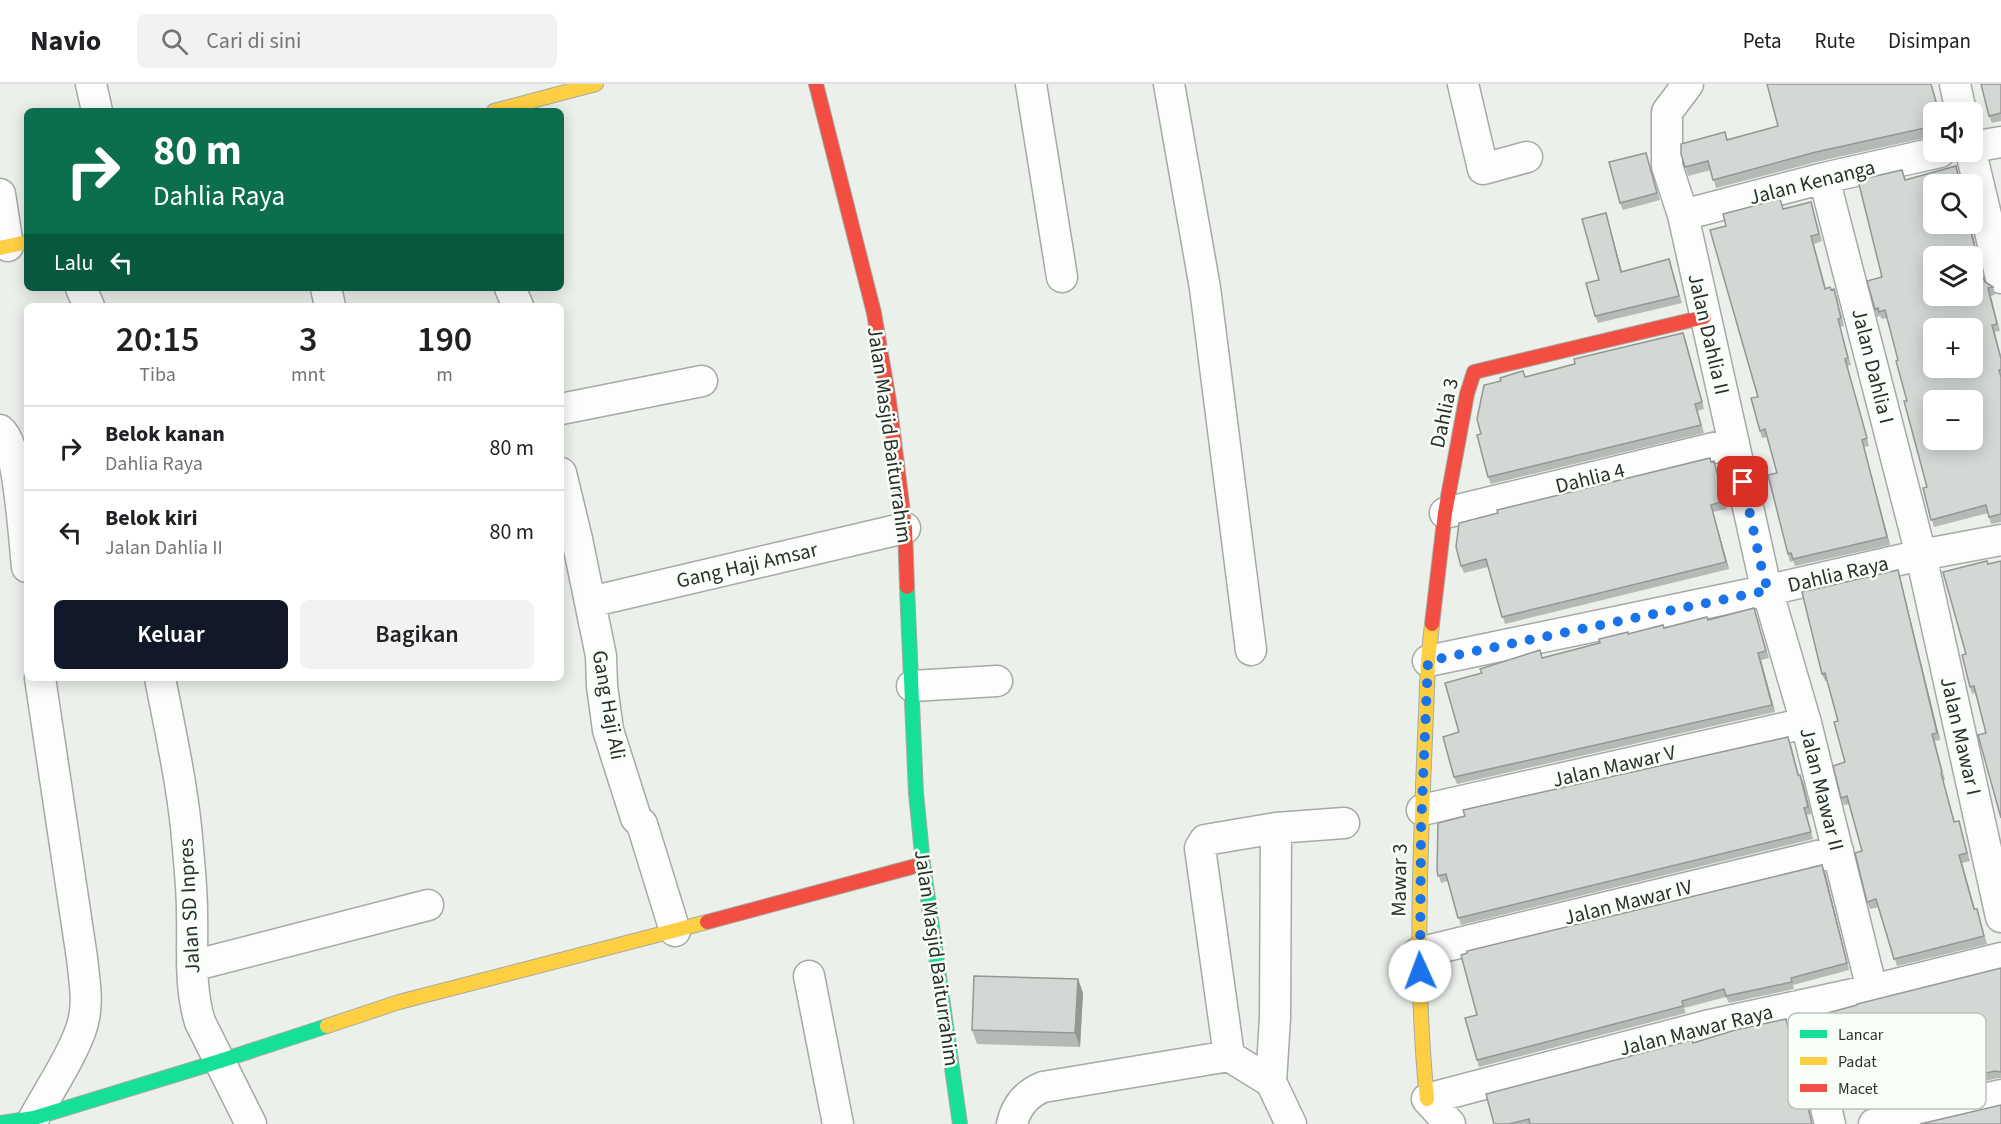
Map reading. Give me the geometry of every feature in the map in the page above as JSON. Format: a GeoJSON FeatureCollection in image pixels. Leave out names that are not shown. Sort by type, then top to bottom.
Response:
{"type":"FeatureCollection","features":[{"type":"Feature","properties":{"kind":"street"},"geometry":{"type":"LineString","coordinates":[[91,84],[96,108]]}},
{"type":"Feature","properties":{"kind":"street"},"geometry":{"type":"LineString","coordinates":[[505,108],[596,84]]}},
{"type":"Feature","properties":{"kind":"street","name":"Jalan Masjid Baiturrahim"},"geometry":{"type":"LineString","coordinates":[[816,84],[874,313],[889,401],[905,528],[912,686],[924,791],[923,864],[960,1124]]}},
{"type":"Feature","properties":{"kind":"street"},"geometry":{"type":"LineString","coordinates":[[1031,84],[1062,277]]}},
{"type":"Feature","properties":{"kind":"street"},"geometry":{"type":"LineString","coordinates":[[1169,84],[1205,288],[1251,650]]}},
{"type":"Feature","properties":{"kind":"street"},"geometry":{"type":"LineString","coordinates":[[1463,84],[1483,170],[1527,157]]}},
{"type":"Feature","properties":{"kind":"street","name":"Jalan Dahlia II"},"geometry":{"type":"LineString","coordinates":[[1688,84],[1667,112],[1667,166],[1683,215],[1764,579],[1769,590]]}},
{"type":"Feature","properties":{"kind":"street"},"geometry":{"type":"LineString","coordinates":[[1955,84],[1959,102]]}},
{"type":"Feature","properties":{"kind":"street"},"geometry":{"type":"LineString","coordinates":[[1983,145],[2001,142]]}},
{"type":"Feature","properties":{"kind":"street","name":"Jalan Kenanga"},"geometry":{"type":"LineString","coordinates":[[1683,215],[1824,178],[1923,156]]}},
{"type":"Feature","properties":{"kind":"street"},"geometry":{"type":"LineString","coordinates":[[1973,162],[2001,278]]}},
{"type":"Feature","properties":{"kind":"street","name":"Jalan Dahlia I"},"geometry":{"type":"LineString","coordinates":[[1824,178],[1921,555]]}},
{"type":"Feature","properties":{"kind":"street"},"geometry":{"type":"LineString","coordinates":[[0,194],[12,245]]}},
{"type":"Feature","properties":{"kind":"street","name":"Dahlia 3"},"geometry":{"type":"LineString","coordinates":[[1428,661],[1445,513],[1467,394],[1474,372],[1704,317]]}},
{"type":"Feature","properties":{"kind":"street"},"geometry":{"type":"LineString","coordinates":[[564,408],[702,381]]}},
{"type":"Feature","properties":{"kind":"street"},"geometry":{"type":"LineString","coordinates":[[0,430],[6,434],[14,455],[24,541]]}},
{"type":"Feature","properties":{"kind":"street","name":"Dahlia 4"},"geometry":{"type":"LineString","coordinates":[[1445,513],[1734,443]]}},
{"type":"Feature","properties":{"kind":"street","name":"Gang Haji Ali"},"geometry":{"type":"LineString","coordinates":[[564,486],[601,656],[602,686],[608,730],[636,818],[642,824],[675,931]]}},
{"type":"Feature","properties":{"kind":"street","name":"Gang Haji Amsar"},"geometry":{"type":"LineString","coordinates":[[590,602],[905,528]]}},
{"type":"Feature","properties":{"kind":"street","name":"Dahlia Raya"},"geometry":{"type":"LineString","coordinates":[[1428,661],[1769,590],[1921,555],[2001,540]]}},
{"type":"Feature","properties":{"kind":"street","name":"Jalan Mawar I"},"geometry":{"type":"LineString","coordinates":[[1921,555],[2001,917]]}},
{"type":"Feature","properties":{"kind":"street","name":"Jalan Mawar II"},"geometry":{"type":"LineString","coordinates":[[1769,590],[1806,723],[1872,990]]}},
{"type":"Feature","properties":{"kind":"street","name":"Mawar 3"},"geometry":{"type":"LineString","coordinates":[[1427,1099],[1422,1051],[1422,1006],[1418,953],[1428,661]]}},
{"type":"Feature","properties":{"kind":"street"},"geometry":{"type":"LineString","coordinates":[[34,1118],[79,1035],[86,1002],[40,681]]}},
{"type":"Feature","properties":{"kind":"street","name":"Jalan SD Inpres"},"geometry":{"type":"LineString","coordinates":[[161,681],[177,765],[187,838],[192,911],[193,994],[200,1022],[250,1124]]}},
{"type":"Feature","properties":{"kind":"street"},"geometry":{"type":"LineString","coordinates":[[912,686],[997,681]]}},
{"type":"Feature","properties":{"kind":"street","name":"Jalan Mawar V"},"geometry":{"type":"LineString","coordinates":[[1422,810],[1806,723]]}},
{"type":"Feature","properties":{"kind":"street"},"geometry":{"type":"LineString","coordinates":[[1229,1056],[1200,848],[1205,840],[1215,837],[1275,828],[1344,823]]}},
{"type":"Feature","properties":{"kind":"street"},"geometry":{"type":"LineString","coordinates":[[1275,828],[1275,1018],[1271,1082],[1291,1124]]}},
{"type":"Feature","properties":{"kind":"street","name":"Jalan Mawar IV"},"geometry":{"type":"LineString","coordinates":[[1418,953],[1838,851]]}},
{"type":"Feature","properties":{"kind":"street"},"geometry":{"type":"LineString","coordinates":[[0,1123],[34,1118],[220,1061],[399,1002],[923,864]]}},
{"type":"Feature","properties":{"kind":"street"},"geometry":{"type":"LineString","coordinates":[[192,966],[428,905]]}},
{"type":"Feature","properties":{"kind":"street","name":"Jalan Mawar Raya"},"geometry":{"type":"LineString","coordinates":[[1427,1099],[1706,1026],[1872,990],[2001,958]]}},
{"type":"Feature","properties":{"kind":"street"},"geometry":{"type":"LineString","coordinates":[[809,976],[838,1124]]}},
{"type":"Feature","properties":{"kind":"street"},"geometry":{"type":"LineString","coordinates":[[1800,1005],[1802,1013]]}},
{"type":"Feature","properties":{"kind":"street"},"geometry":{"type":"LineString","coordinates":[[1012,1124],[1014,1115],[1023,1100],[1043,1087],[1229,1056],[1271,1082]]}},
{"type":"Feature","properties":{"kind":"street"},"geometry":{"type":"LineString","coordinates":[[1986,1098],[2001,1095]]}},
{"type":"Feature","properties":{"kind":"street"},"geometry":{"type":"LineString","coordinates":[[1427,1099],[1449,1124]]}},
{"type":"Feature","properties":{"kind":"street"},"geometry":{"type":"LineString","coordinates":[[1826,1109],[1830,1124]]}},
{"type":"Feature","properties":{"kind":"street"},"geometry":{"type":"LineString","coordinates":[[1874,1124],[1940,1109]]}},
{"type":"Feature","properties":{"kind":"building"},"geometry":{"type":"Polygon","coordinates":[[[1767,84],[1931,84],[1936,102],[1923,102],[1923,128],[1816,152],[1713,180],[1708,161],[1685,167],[1681,144],[1725,132],[1727,140],[1778,126],[1767,84]]]}},
{"type":"Feature","properties":{"kind":"building"},"geometry":{"type":"Polygon","coordinates":[[[1981,84],[2001,84],[2001,113],[1989,116],[1981,84]]]}},
{"type":"Feature","properties":{"kind":"building"},"geometry":{"type":"Polygon","coordinates":[[[1646,153],[1657,193],[1620,203],[1609,162],[1646,153]]]}},
{"type":"Feature","properties":{"kind":"building"},"geometry":{"type":"Polygon","coordinates":[[[1956,166],[1958,174],[1927,174],[1956,166]]]}},
{"type":"Feature","properties":{"kind":"building"},"geometry":{"type":"Polygon","coordinates":[[[1902,170],[1905,180],[1923,175],[1923,234],[1972,234],[1975,246],[1923,246],[1923,306],[1983,306],[1983,277],[1985,282],[1993,287],[1988,288],[1997,324],[1992,325],[2001,359],[2001,370],[1999,370],[2001,377],[2001,514],[1989,517],[1986,505],[1931,520],[1923,488],[1927,487],[1904,401],[1907,401],[1885,310],[1879,312],[1878,308],[1875,309],[1867,281],[1882,277],[1858,180],[1902,170]]]}},
{"type":"Feature","properties":{"kind":"building"},"geometry":{"type":"Polygon","coordinates":[[[1780,199],[1783,209],[1811,202],[1819,234],[1811,236],[1825,289],[1830,287],[1831,290],[1834,289],[1841,318],[1838,319],[1848,358],[1845,359],[1867,438],[1862,440],[1887,537],[1793,559],[1791,553],[1788,554],[1768,475],[1777,473],[1765,429],[1760,431],[1751,398],[1758,397],[1710,230],[1726,226],[1723,214],[1780,199]]]}},
{"type":"Feature","properties":{"kind":"building"},"geometry":{"type":"Polygon","coordinates":[[[1606,213],[1621,272],[1669,259],[1679,296],[1595,316],[1586,283],[1599,280],[1582,219],[1606,213]]]}},
{"type":"Feature","properties":{"kind":"building"},"geometry":{"type":"Polygon","coordinates":[[[1683,333],[1702,402],[1695,404],[1701,425],[1488,477],[1477,435],[1481,434],[1477,419],[1484,385],[1501,381],[1500,378],[1519,372],[1523,371],[1525,377],[1575,364],[1574,359],[1683,333]]]}},
{"type":"Feature","properties":{"kind":"building"},"geometry":{"type":"Polygon","coordinates":[[[1710,458],[1711,462],[1714,461],[1724,501],[1711,505],[1726,562],[1502,617],[1486,559],[1461,566],[1456,547],[1459,523],[1498,513],[1497,510],[1710,458]]]}},
{"type":"Feature","properties":{"kind":"building"},"geometry":{"type":"Polygon","coordinates":[[[1987,561],[1988,564],[2001,561],[2001,818],[1978,735],[1986,733],[1974,686],[1970,687],[1962,655],[1966,654],[1943,572],[1987,561]]]}},
{"type":"Feature","properties":{"kind":"building"},"geometry":{"type":"Polygon","coordinates":[[[1898,570],[1937,733],[1932,734],[1941,773],[1954,822],[1959,821],[1967,853],[1959,855],[1984,936],[1894,959],[1876,899],[1867,902],[1855,853],[1862,851],[1847,796],[1841,798],[1833,766],[1845,762],[1834,722],[1838,721],[1825,673],[1822,674],[1802,592],[1898,570]]]}},
{"type":"Feature","properties":{"kind":"building"},"geometry":{"type":"Polygon","coordinates":[[[1754,608],[1766,651],[1758,653],[1772,705],[1454,777],[1443,737],[1459,732],[1445,683],[1482,673],[1480,669],[1540,650],[1542,658],[1600,643],[1599,639],[1628,632],[1628,634],[1663,625],[1664,628],[1707,617],[1708,620],[1754,608]]]}},
{"type":"Feature","properties":{"kind":"building"},"geometry":{"type":"Polygon","coordinates":[[[1788,737],[1808,807],[1804,808],[1811,832],[1458,918],[1446,874],[1438,876],[1438,823],[1465,816],[1463,810],[1788,737]]]}},
{"type":"Feature","properties":{"kind":"building"},"geometry":{"type":"Polygon","coordinates":[[[1822,865],[1847,963],[1791,978],[1792,982],[1726,996],[1724,989],[1682,1001],[1683,1006],[1477,1060],[1465,1018],[1477,1015],[1461,955],[1467,951],[1822,865]]]}},
{"type":"Feature","properties":{"kind":"building"},"geometry":{"type":"Polygon","coordinates":[[[2001,968],[2001,1072],[1986,1073],[1986,1013],[1827,1013],[2001,968]]]}},
{"type":"Feature","properties":{"kind":"building"},"geometry":{"type":"Polygon","coordinates":[[[974,976],[1078,979],[1075,1033],[972,1030],[974,976]]]}},
{"type":"Feature","properties":{"kind":"building"},"geometry":{"type":"Polygon","coordinates":[[[1786,1019],[1788,1027],[1788,1109],[1808,1109],[1812,1124],[1530,1124],[1529,1119],[1509,1124],[1494,1124],[1486,1094],[1692,1040],[1693,1043],[1735,1030],[1786,1019]]]}},
{"type":"Feature","properties":{"kind":"building"},"geometry":{"type":"Polygon","coordinates":[[[2001,1105],[2001,1124],[1920,1124],[1986,1109],[2001,1105]]]}},
{"type":"Feature","properties":{"kind":"traffic: fast"},"geometry":{"type":"LineString","coordinates":[[907,587],[916,793],[923,864],[960,1124]]}},
{"type":"Feature","properties":{"kind":"traffic: fast"},"geometry":{"type":"LineString","coordinates":[[0,1123],[34,1118],[327,1026]]}},
{"type":"Feature","properties":{"kind":"traffic: slow"},"geometry":{"type":"LineString","coordinates":[[505,108],[596,84]]}},
{"type":"Feature","properties":{"kind":"traffic: slow"},"geometry":{"type":"LineString","coordinates":[[0,248],[24,243]]}},
{"type":"Feature","properties":{"kind":"traffic: slow"},"geometry":{"type":"LineString","coordinates":[[1427,1099],[1419,935],[1428,661],[1432,624]]}},
{"type":"Feature","properties":{"kind":"traffic: slow"},"geometry":{"type":"LineString","coordinates":[[327,1026],[399,1002],[707,922]]}},
{"type":"Feature","properties":{"kind":"traffic: jam"},"geometry":{"type":"LineString","coordinates":[[816,84],[874,313],[889,401],[905,528],[907,587]]}},
{"type":"Feature","properties":{"kind":"traffic: jam"},"geometry":{"type":"LineString","coordinates":[[1432,624],[1445,513],[1467,394],[1474,372],[1704,317]]}},
{"type":"Feature","properties":{"kind":"traffic: jam"},"geometry":{"type":"LineString","coordinates":[[707,922],[923,864]]}},
{"type":"Feature","properties":{"kind":"route"},"geometry":{"type":"LineString","coordinates":[[1420,971],[1418,953],[1421,829],[1428,661],[1769,590],[1764,579],[1743,482]]}}]}
